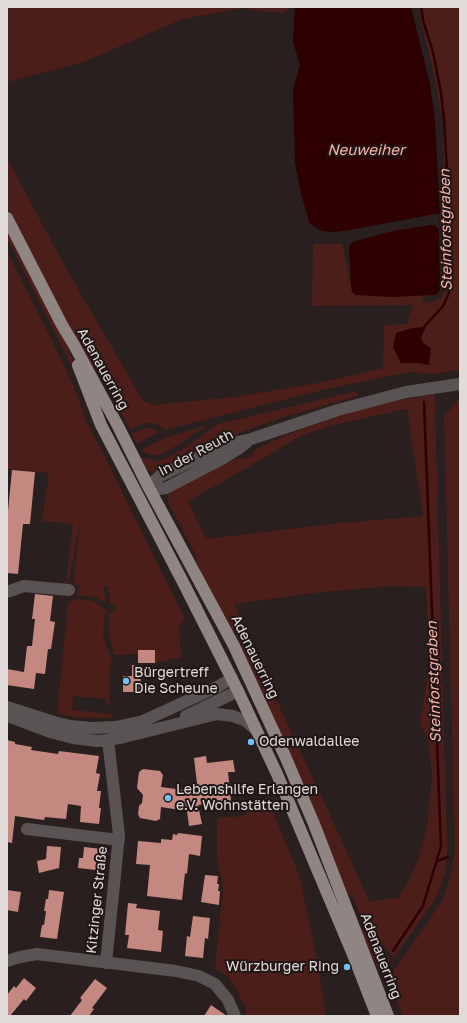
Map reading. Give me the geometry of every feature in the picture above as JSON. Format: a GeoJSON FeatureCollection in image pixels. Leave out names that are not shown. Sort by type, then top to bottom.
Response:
{"type":"FeatureCollection","features":[{"type":"Feature","properties":{"kind":"main road","name":"Adenauerring"},"geometry":{"type":"LineString","coordinates":[[7,218],[62,325],[115,421],[149,488],[221,621],[249,678],[314,824],[388,1016]]}},
{"type":"Feature","properties":{"kind":"main road","name":"Adenauerring"},"geometry":{"type":"LineString","coordinates":[[62,325],[101,425],[232,678],[277,774],[354,957],[376,1014]]}},
{"type":"Feature","properties":{"kind":"main road"},"geometry":{"type":"LineString","coordinates":[[136,494],[149,488]]}},
{"type":"Feature","properties":{"kind":"main road"},"geometry":{"type":"LineString","coordinates":[[232,678],[249,678]]}},
{"type":"Feature","properties":{"kind":"main road"},"geometry":{"type":"LineString","coordinates":[[238,690],[249,678]]}},
{"type":"Feature","properties":{"kind":"street","name":"In der Reuth"},"geometry":{"type":"LineString","coordinates":[[149,488],[160,476],[234,443],[251,439],[338,410],[406,392],[460,384]]}},
{"type":"Feature","properties":{"kind":"street"},"geometry":{"type":"LineString","coordinates":[[7,592],[24,586],[69,590]]}},
{"type":"Feature","properties":{"kind":"street"},"geometry":{"type":"LineString","coordinates":[[7,706],[70,726],[92,728],[116,727],[143,721],[219,686],[232,678]]}},
{"type":"Feature","properties":{"kind":"street"},"geometry":{"type":"LineString","coordinates":[[161,728],[238,690]]}},
{"type":"Feature","properties":{"kind":"street"},"geometry":{"type":"LineString","coordinates":[[7,716],[50,732],[74,738],[97,740],[108,740],[217,714],[233,716],[246,721],[255,729]]}},
{"type":"Feature","properties":{"kind":"street","name":"Kitzinger Straße"},"geometry":{"type":"LineString","coordinates":[[106,963],[119,840],[108,740]]}},
{"type":"Feature","properties":{"kind":"street","name":"Kitzinger Straße"},"geometry":{"type":"LineString","coordinates":[[27,829],[119,840]]}},
{"type":"Feature","properties":{"kind":"street"},"geometry":{"type":"LineString","coordinates":[[7,961],[37,954],[176,971],[199,976],[215,984],[228,1000],[235,1016]]}},
{"type":"Feature","properties":{"kind":"shaded area"},"geometry":{"type":"Polygon","coordinates":[[[7,7],[292,7],[282,13],[256,11],[245,8],[182,19],[84,62],[7,82],[7,7]]]}},
{"type":"Feature","properties":{"kind":"shaded area"},"geometry":{"type":"Polygon","coordinates":[[[418,7],[460,7],[460,370],[435,374],[411,372],[327,389],[164,430],[153,423],[144,423],[130,430],[109,387],[83,353],[7,207],[7,158],[62,261],[143,401],[153,405],[234,397],[318,383],[383,368],[384,325],[407,324],[413,305],[312,306],[313,244],[342,244],[351,286],[392,297],[424,295],[423,303],[441,298],[446,289],[445,210],[443,128],[437,87],[418,7]],[[426,327],[402,363],[418,363],[422,343],[421,337],[426,327]]]}},
{"type":"Feature","properties":{"kind":"shaded area"},"geometry":{"type":"Polygon","coordinates":[[[7,229],[65,342],[76,367],[92,415],[90,416],[76,377],[66,355],[7,238],[7,229]]]}},
{"type":"Feature","properties":{"kind":"shaded area"},"geometry":{"type":"Polygon","coordinates":[[[7,251],[74,387],[86,421],[185,619],[179,626],[181,657],[155,663],[154,650],[138,650],[138,654],[114,655],[109,633],[109,613],[115,611],[115,605],[110,604],[108,586],[103,586],[106,602],[94,597],[77,595],[77,590],[80,589],[80,585],[73,585],[80,524],[68,583],[66,584],[73,524],[42,521],[49,473],[7,469],[7,251]]]}},
{"type":"Feature","properties":{"kind":"shaded area"},"geometry":{"type":"Polygon","coordinates":[[[357,391],[358,396],[284,417],[233,435],[177,462],[164,470],[154,472],[148,470],[139,457],[157,461],[167,458],[186,447],[218,424],[357,391]]]}},
{"type":"Feature","properties":{"kind":"shaded area"},"geometry":{"type":"Polygon","coordinates":[[[434,394],[435,402],[447,845],[446,870],[436,898],[394,958],[361,917],[352,895],[347,896],[244,658],[246,657],[235,631],[232,632],[201,573],[194,552],[167,499],[169,493],[189,482],[235,459],[251,457],[255,450],[270,442],[320,421],[354,411],[434,394]],[[407,409],[330,426],[299,437],[188,501],[206,539],[331,524],[423,516],[407,409]],[[392,586],[322,592],[234,604],[288,726],[369,901],[398,898],[408,882],[418,860],[427,826],[432,776],[429,744],[420,722],[429,667],[426,587],[392,586]]]}},
{"type":"Feature","properties":{"kind":"shaded area"},"geometry":{"type":"Polygon","coordinates":[[[460,398],[460,1016],[403,1016],[388,978],[442,901],[451,875],[455,850],[444,416],[460,398]]]}},
{"type":"Feature","properties":{"kind":"shaded area"},"geometry":{"type":"Polygon","coordinates":[[[209,425],[166,452],[158,455],[150,455],[142,449],[167,437],[209,425]]]}},
{"type":"Feature","properties":{"kind":"shaded area"},"geometry":{"type":"Polygon","coordinates":[[[147,428],[153,428],[159,432],[137,444],[131,433],[147,428]]]}},
{"type":"Feature","properties":{"kind":"shaded area"},"geometry":{"type":"Polygon","coordinates":[[[73,599],[93,601],[107,610],[105,614],[103,634],[112,660],[109,672],[110,705],[106,705],[106,699],[73,696],[72,710],[113,714],[112,718],[82,718],[57,714],[68,604],[73,599]]]}},
{"type":"Feature","properties":{"kind":"shaded area"},"geometry":{"type":"Polygon","coordinates":[[[267,797],[299,875],[319,970],[326,1016],[247,1016],[245,1007],[236,988],[227,976],[215,968],[223,888],[217,857],[217,818],[243,816],[267,797]]]}},
{"type":"Feature","properties":{"kind":"shaded area"},"geometry":{"type":"Polygon","coordinates":[[[359,925],[384,955],[391,960],[387,968],[380,974],[359,925]]]}},
{"type":"Feature","properties":{"kind":"water","name":"Neuweiher"},"geometry":{"type":"Polygon","coordinates":[[[295,7],[411,7],[430,84],[435,120],[440,214],[335,232],[322,231],[310,224],[301,194],[295,163],[293,89],[300,65],[293,42],[295,7]]]}},
{"type":"Feature","properties":{"kind":"water"},"geometry":{"type":"Polygon","coordinates":[[[431,225],[436,226],[439,230],[440,290],[437,294],[392,297],[356,295],[352,292],[349,248],[351,243],[393,231],[431,225]]]}},
{"type":"Feature","properties":{"kind":"water"},"geometry":{"type":"Polygon","coordinates":[[[426,327],[421,337],[423,343],[431,348],[429,365],[418,363],[401,363],[393,347],[396,333],[412,328],[426,327]]]}},
{"type":"Feature","properties":{"kind":"building"},"geometry":{"type":"Polygon","coordinates":[[[12,470],[35,472],[30,524],[23,524],[18,574],[7,573],[7,521],[12,470]]]}},
{"type":"Feature","properties":{"kind":"building"},"geometry":{"type":"Polygon","coordinates":[[[35,594],[53,596],[50,621],[55,622],[51,649],[48,649],[45,674],[36,673],[34,689],[7,685],[7,669],[24,672],[27,646],[32,646],[35,619],[32,619],[35,594]]]}},
{"type":"Feature","properties":{"kind":"building"},"geometry":{"type":"Polygon","coordinates":[[[138,650],[155,650],[155,663],[138,663],[138,650]]]}},
{"type":"Feature","properties":{"kind":"building"},"geometry":{"type":"Polygon","coordinates":[[[132,665],[140,665],[141,692],[123,692],[123,676],[132,676],[132,665]]]}},
{"type":"Feature","properties":{"kind":"building"},"geometry":{"type":"Polygon","coordinates":[[[7,740],[15,742],[15,744],[32,747],[31,750],[58,754],[59,751],[99,756],[96,773],[100,774],[97,791],[101,791],[99,824],[80,822],[81,806],[68,804],[66,819],[45,817],[44,820],[15,816],[12,843],[7,842],[7,740]]]}},
{"type":"Feature","properties":{"kind":"building"},"geometry":{"type":"Polygon","coordinates":[[[206,756],[207,763],[233,760],[235,772],[228,772],[231,801],[198,805],[202,824],[189,826],[187,811],[161,807],[160,819],[156,821],[140,818],[138,814],[139,806],[142,803],[143,795],[137,788],[139,772],[143,769],[160,771],[163,775],[161,787],[198,792],[194,758],[206,756]]]}},
{"type":"Feature","properties":{"kind":"building"},"geometry":{"type":"Polygon","coordinates":[[[178,833],[202,836],[200,856],[189,854],[182,900],[147,896],[150,865],[136,864],[138,841],[161,843],[161,839],[172,840],[173,834],[177,835],[178,833]]]}},
{"type":"Feature","properties":{"kind":"building"},"geometry":{"type":"Polygon","coordinates":[[[47,846],[61,847],[59,868],[39,873],[37,861],[46,859],[47,846]]]}},
{"type":"Feature","properties":{"kind":"building"},"geometry":{"type":"Polygon","coordinates":[[[84,847],[102,849],[101,860],[97,860],[96,870],[78,868],[79,858],[83,858],[84,847]]]}},
{"type":"Feature","properties":{"kind":"building"},"geometry":{"type":"Polygon","coordinates":[[[205,875],[218,876],[217,884],[219,884],[218,891],[220,891],[219,905],[201,902],[205,875]]]}},
{"type":"Feature","properties":{"kind":"building"},"geometry":{"type":"Polygon","coordinates":[[[7,890],[21,892],[18,912],[7,910],[7,890]]]}},
{"type":"Feature","properties":{"kind":"building"},"geometry":{"type":"Polygon","coordinates":[[[49,890],[64,892],[57,939],[40,937],[42,925],[44,925],[46,911],[44,911],[49,890]]]}},
{"type":"Feature","properties":{"kind":"building"},"geometry":{"type":"Polygon","coordinates":[[[128,903],[137,904],[136,908],[160,911],[158,930],[163,931],[161,952],[127,948],[129,935],[125,935],[128,903]]]}},
{"type":"Feature","properties":{"kind":"building"},"geometry":{"type":"Polygon","coordinates":[[[193,916],[210,918],[208,939],[205,938],[203,958],[185,956],[187,936],[190,937],[193,916]]]}},
{"type":"Feature","properties":{"kind":"building"},"geometry":{"type":"Polygon","coordinates":[[[24,978],[36,988],[26,1001],[24,999],[10,1016],[7,1016],[7,995],[14,986],[16,988],[24,978]]]}},
{"type":"Feature","properties":{"kind":"building"},"geometry":{"type":"Polygon","coordinates":[[[95,979],[107,988],[92,1008],[94,1009],[89,1016],[70,1016],[82,1000],[80,998],[95,979]]]}},
{"type":"Feature","properties":{"kind":"building"},"geometry":{"type":"Polygon","coordinates":[[[211,1005],[227,1016],[204,1016],[211,1005]]]}},
{"type":"Feature","properties":{"kind":"waterway","name":"Steinforstgraben"},"geometry":{"type":"LineString","coordinates":[[421,7],[423,20],[433,52],[441,93],[450,219],[449,293],[443,306],[424,327]]}},
{"type":"Feature","properties":{"kind":"waterway","name":"Steinforstgraben"},"geometry":{"type":"LineString","coordinates":[[393,951],[423,906],[441,846],[424,402]]}},
{"type":"Feature","properties":{"kind":"waterway"},"geometry":{"type":"LineString","coordinates":[[437,861],[448,857]]}},
{"type":"Feature","properties":{"kind":"place","name":"Bürgertreff Die Scheune"},"geometry":{"type":"Point","coordinates":[126,681]}},
{"type":"Feature","properties":{"kind":"place","name":"Odenwaldallee"},"geometry":{"type":"Point","coordinates":[251,742]}},
{"type":"Feature","properties":{"kind":"place","name":"Lebenshilfe Erlangen e.V. Wohnstätten"},"geometry":{"type":"Point","coordinates":[168,798]}},
{"type":"Feature","properties":{"kind":"place","name":"Würzburger Ring"},"geometry":{"type":"Point","coordinates":[347,967]}}]}
